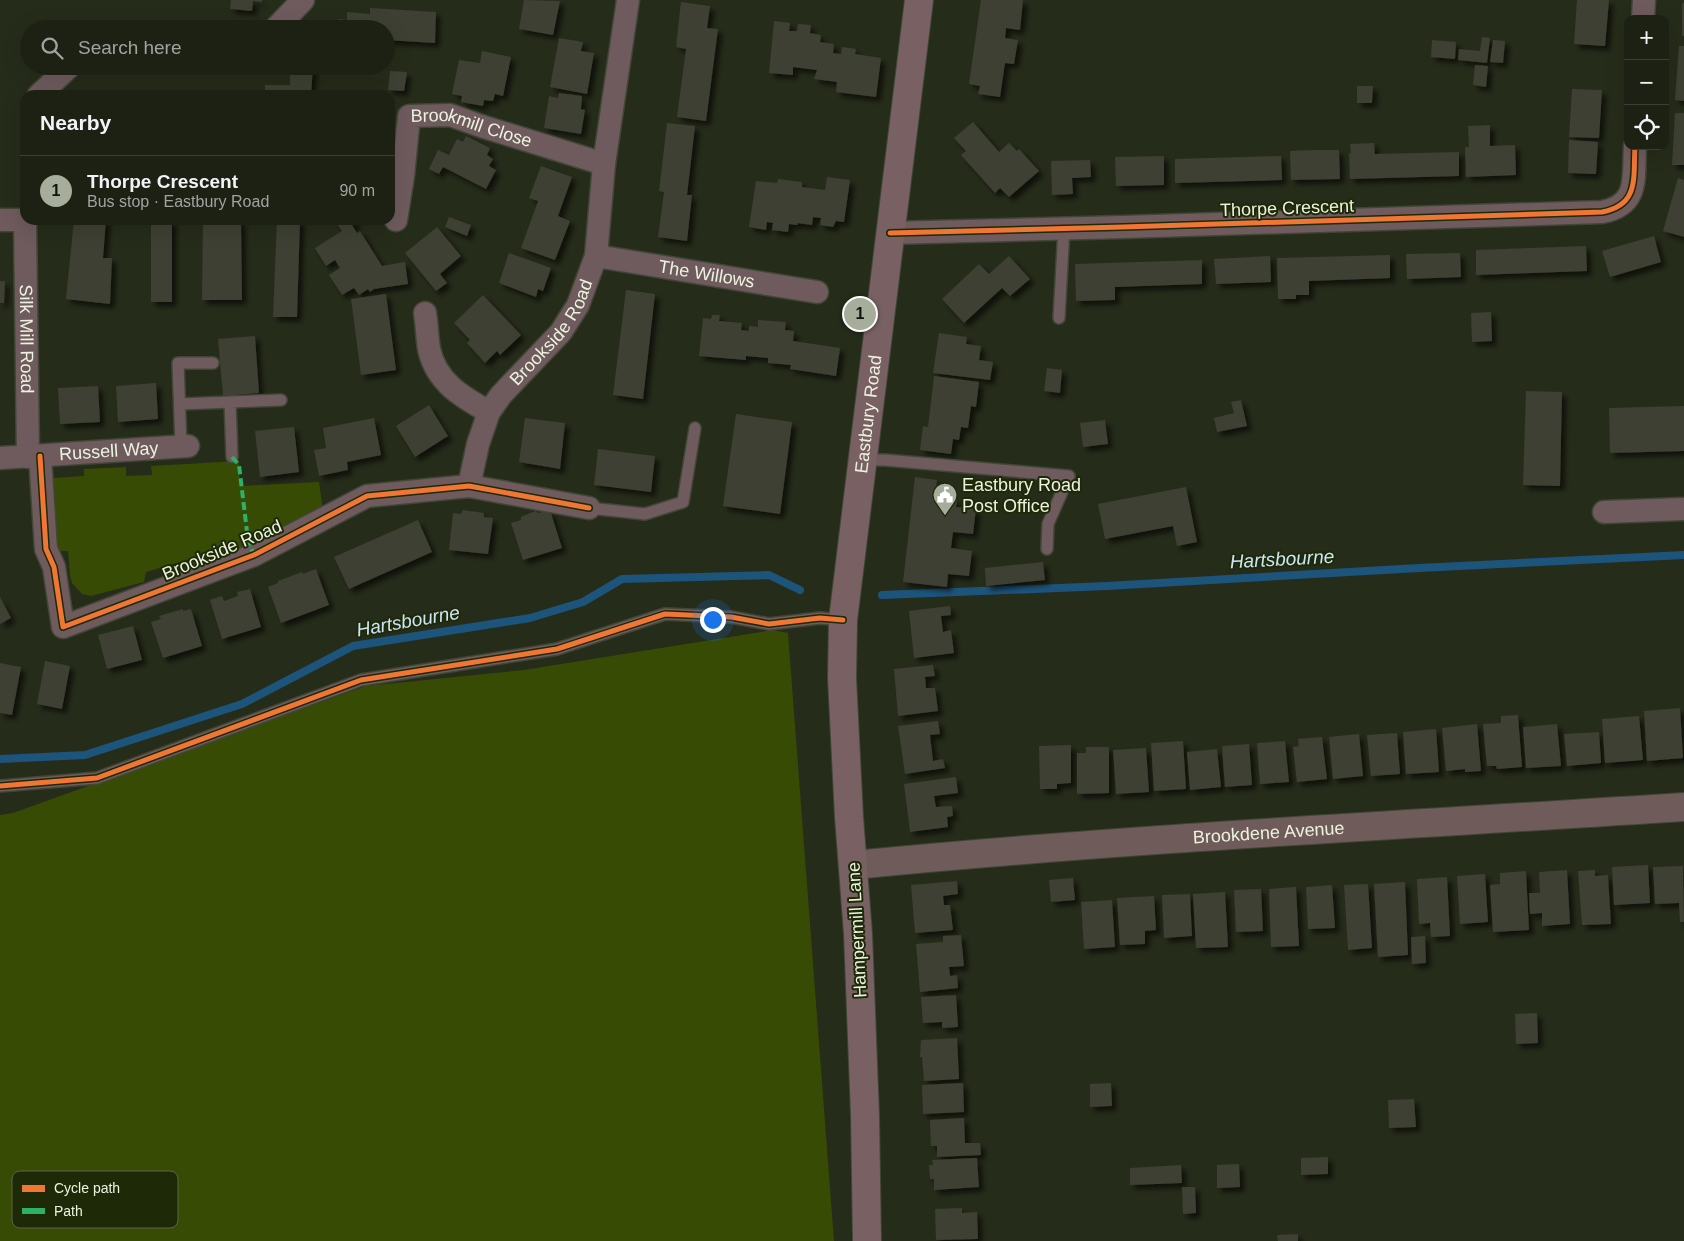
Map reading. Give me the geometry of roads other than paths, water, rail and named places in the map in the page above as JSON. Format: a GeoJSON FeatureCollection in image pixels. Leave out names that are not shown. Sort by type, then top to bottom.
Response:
{"type":"FeatureCollection","features":[{"type":"Feature","properties":{"kind":"main road","name":"Eastbury Road"},"geometry":{"type":"LineString","coordinates":[[843,620],[918,0]]}},
{"type":"Feature","properties":{"kind":"main road","name":"Hampermill Lane"},"geometry":{"type":"LineString","coordinates":[[843,620],[842,678],[858,934],[868,1241]]}},
{"type":"Feature","properties":{"kind":"main road","name":"Brookdene Avenue"},"geometry":{"type":"LineString","coordinates":[[854,865],[1236,835],[1684,807]]}},
{"type":"Feature","properties":{"kind":"street"},"geometry":{"type":"LineString","coordinates":[[284,20],[303,0]]}},
{"type":"Feature","properties":{"kind":"street","name":"Brookside Road"},"geometry":{"type":"LineString","coordinates":[[469,486],[482,428],[489,412],[500,395],[561,332],[578,304],[596,256],[604,164],[628,0]]}},
{"type":"Feature","properties":{"kind":"street"},"geometry":{"type":"LineString","coordinates":[[1643,15],[1644,0]]}},
{"type":"Feature","properties":{"kind":"street"},"geometry":{"type":"LineString","coordinates":[[45,90],[61,75]]}},
{"type":"Feature","properties":{"kind":"street","name":"Brookmill Close"},"geometry":{"type":"LineString","coordinates":[[396,220],[409,116],[450,115],[604,164]]}},
{"type":"Feature","properties":{"kind":"street","name":"Thorpe Crescent"},"geometry":{"type":"LineString","coordinates":[[890,233],[1602,212],[1624,203],[1632,192],[1635,150]]}},
{"type":"Feature","properties":{"kind":"street","name":"Silk Mill Road"},"geometry":{"type":"LineString","coordinates":[[0,220],[20,220]]}},
{"type":"Feature","properties":{"kind":"street","name":"Silk Mill Road"},"geometry":{"type":"LineString","coordinates":[[25,225],[34,456]]}},
{"type":"Feature","properties":{"kind":"street","name":"The Willows"},"geometry":{"type":"LineString","coordinates":[[596,256],[817,292]]}},
{"type":"Feature","properties":{"kind":"street"},"geometry":{"type":"LineString","coordinates":[[426,314],[430,350],[438,370],[453,390],[489,412]]}},
{"type":"Feature","properties":{"kind":"street","name":"Russell Way"},"geometry":{"type":"LineString","coordinates":[[0,458],[185,446]]}},
{"type":"Feature","properties":{"kind":"street","name":"Brookside Road"},"geometry":{"type":"LineString","coordinates":[[34,456],[46,549],[54,566],[63,627],[254,555],[366,496],[469,486],[589,508]]}},
{"type":"Feature","properties":{"kind":"street"},"geometry":{"type":"LineString","coordinates":[[1604,512],[1684,509]]}},
{"type":"Feature","properties":{"kind":"lane"},"geometry":{"type":"LineString","coordinates":[[1060,318],[1064,228]]}},
{"type":"Feature","properties":{"kind":"lane"},"geometry":{"type":"LineString","coordinates":[[185,446],[178,363],[213,362]]}},
{"type":"Feature","properties":{"kind":"lane"},"geometry":{"type":"LineString","coordinates":[[180,404],[282,400]]}},
{"type":"Feature","properties":{"kind":"lane"},"geometry":{"type":"LineString","coordinates":[[230,402],[232,457]]}},
{"type":"Feature","properties":{"kind":"lane"},"geometry":{"type":"LineString","coordinates":[[589,508],[645,514],[683,502],[695,428]]}},
{"type":"Feature","properties":{"kind":"lane"},"geometry":{"type":"LineString","coordinates":[[862,460],[885,460],[1069,476],[1048,524],[1047,549]]}},
{"type":"Feature","properties":{"kind":"lane"},"geometry":{"type":"LineString","coordinates":[[0,786],[97,778],[361,680],[556,649],[665,614],[731,616],[769,624],[820,618],[843,620]]}},
{"type":"Feature","properties":{"kind":"waterway","name":"Hartsbourne"},"geometry":{"type":"LineString","coordinates":[[882,595],[1107,586],[1684,555]]}},
{"type":"Feature","properties":{"kind":"waterway","name":"Hartsbourne"},"geometry":{"type":"LineString","coordinates":[[0,759],[85,755],[242,704],[353,646],[530,618],[583,602],[622,579],[769,575],[800,590]]}},
{"type":"Feature","properties":{"kind":"place","name":"Thorpe Crescent"},"geometry":{"type":"Point","coordinates":[860,314]}},
{"type":"Feature","properties":{"kind":"place","name":"Eastbury Road Post Office"},"geometry":{"type":"Point","coordinates":[945,516]}}]}
